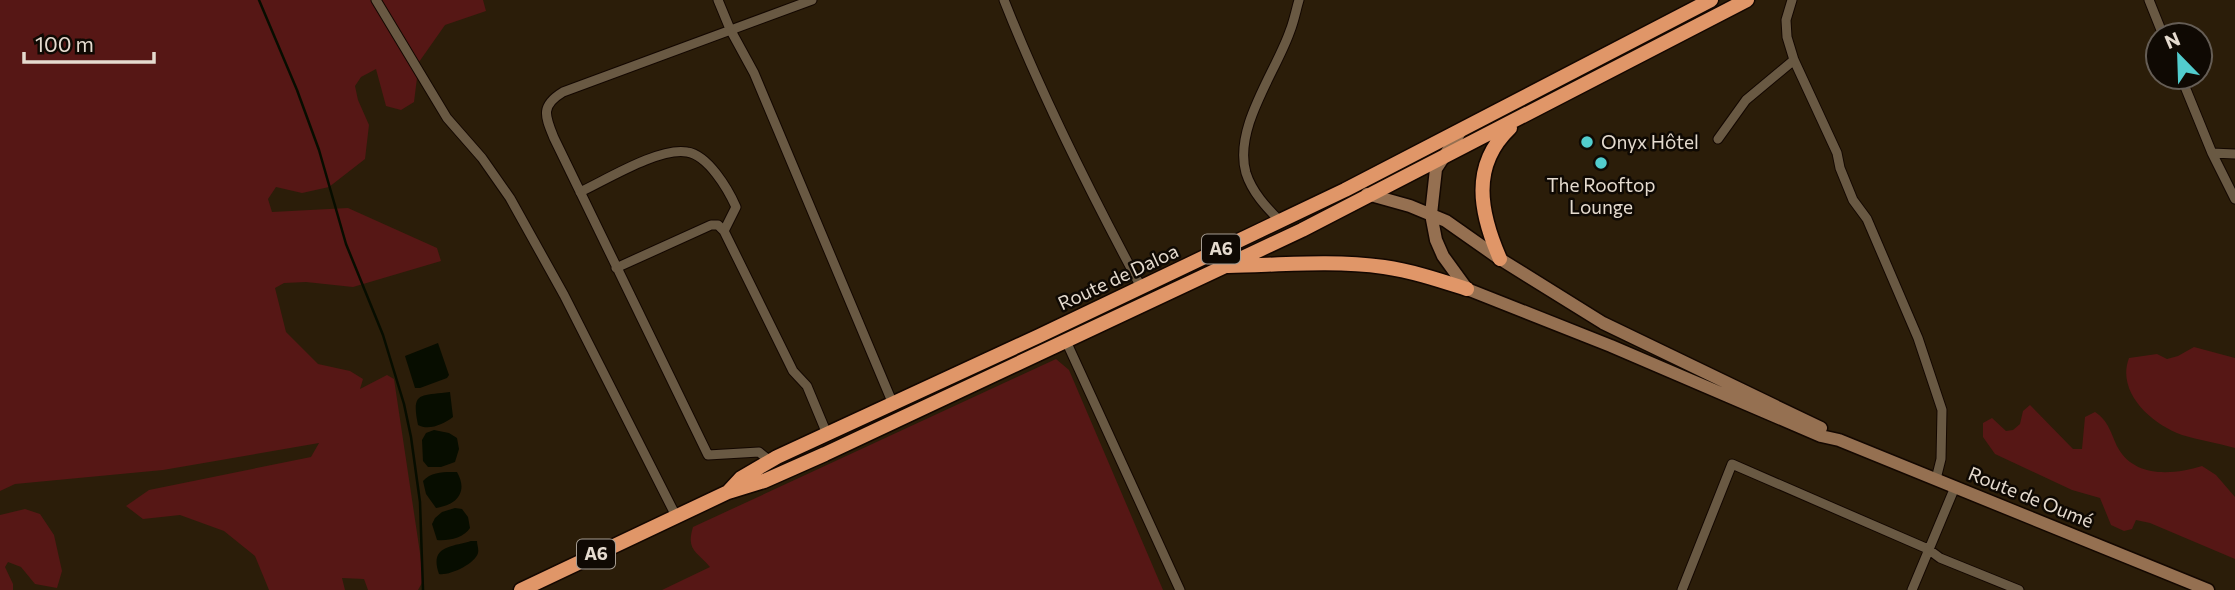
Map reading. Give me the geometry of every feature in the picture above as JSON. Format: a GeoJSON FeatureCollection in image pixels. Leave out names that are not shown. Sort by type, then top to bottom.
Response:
{"type":"FeatureCollection","features":[{"type":"Feature","properties":{"kind":"highway","name":"Route de Daloa"},"geometry":{"type":"LineString","coordinates":[[728,492],[741,478],[770,461],[1345,190],[1711,0]]}},
{"type":"Feature","properties":{"kind":"highway","name":"A6"},"geometry":{"type":"LineString","coordinates":[[522,590],[728,492],[764,481],[1066,341],[1373,195],[1747,0]]}},
{"type":"Feature","properties":{"kind":"highway"},"geometry":{"type":"LineString","coordinates":[[1500,258],[1485,219],[1481,201],[1482,184],[1488,162],[1500,138],[1521,118]]}},
{"type":"Feature","properties":{"kind":"highway"},"geometry":{"type":"LineString","coordinates":[[1220,267],[1302,263],[1383,267],[1416,273],[1467,289]]}},
{"type":"Feature","properties":{"kind":"main road"},"geometry":{"type":"LineString","coordinates":[[1460,132],[1436,169],[1431,214],[1436,240],[1443,256],[1467,289],[1661,367],[1821,436],[1839,440]]}},
{"type":"Feature","properties":{"kind":"main road"},"geometry":{"type":"LineString","coordinates":[[1345,190],[1373,195],[1446,221],[1603,323],[1810,422],[1839,440]]}},
{"type":"Feature","properties":{"kind":"main road","name":"Route de Oumé"},"geometry":{"type":"LineString","coordinates":[[1839,440],[2208,590]]}},
{"type":"Feature","properties":{"kind":"street"},"geometry":{"type":"LineString","coordinates":[[376,0],[447,118],[482,158],[510,198],[564,295],[676,516]]}},
{"type":"Feature","properties":{"kind":"street"},"geometry":{"type":"LineString","coordinates":[[718,0],[754,73],[893,404]]}},
{"type":"Feature","properties":{"kind":"street"},"geometry":{"type":"LineString","coordinates":[[770,461],[759,452],[708,455],[546,120],[548,104],[563,92],[812,0]]}},
{"type":"Feature","properties":{"kind":"street"},"geometry":{"type":"LineString","coordinates":[[1004,0],[1027,59],[1087,185],[1141,287]]}},
{"type":"Feature","properties":{"kind":"street"},"geometry":{"type":"LineString","coordinates":[[1279,221],[1254,190],[1246,171],[1243,145],[1252,116],[1290,32],[1299,0]]}},
{"type":"Feature","properties":{"kind":"street"},"geometry":{"type":"LineString","coordinates":[[1791,0],[1786,20],[1787,37],[1794,60],[1837,153],[1853,200],[1867,219],[1918,338],[1942,410],[1941,459],[1936,479]]}},
{"type":"Feature","properties":{"kind":"street"},"geometry":{"type":"LineString","coordinates":[[2149,0],[2157,21]]}},
{"type":"Feature","properties":{"kind":"street"},"geometry":{"type":"LineString","coordinates":[[1718,139],[1746,100],[1794,60]]}},
{"type":"Feature","properties":{"kind":"street"},"geometry":{"type":"LineString","coordinates":[[2186,91],[2235,199]]}},
{"type":"Feature","properties":{"kind":"street"},"geometry":{"type":"LineString","coordinates":[[580,192],[650,158],[689,152],[698,156],[729,191],[736,207],[724,231]]}},
{"type":"Feature","properties":{"kind":"street"},"geometry":{"type":"LineString","coordinates":[[2212,153],[2235,153]]}},
{"type":"Feature","properties":{"kind":"street"},"geometry":{"type":"LineString","coordinates":[[616,268],[711,225],[718,225],[724,231],[793,371],[807,386],[827,434]]}},
{"type":"Feature","properties":{"kind":"street"},"geometry":{"type":"LineString","coordinates":[[1066,341],[1180,590]]}},
{"type":"Feature","properties":{"kind":"street"},"geometry":{"type":"LineString","coordinates":[[1682,590],[1732,464],[1805,498],[1928,549],[1940,558],[2019,590]]}},
{"type":"Feature","properties":{"kind":"street"},"geometry":{"type":"LineString","coordinates":[[1912,590],[1955,487]]}},
{"type":"Feature","properties":{"kind":"shaded area"},"geometry":{"type":"Polygon","coordinates":[[[0,0],[483,0],[486,11],[445,25],[419,62],[414,102],[401,110],[386,106],[376,69],[361,77],[355,86],[369,125],[365,159],[329,187],[302,193],[276,187],[268,199],[272,212],[348,208],[437,248],[441,261],[353,287],[306,282],[284,283],[275,288],[286,332],[318,364],[350,371],[363,379],[360,389],[387,375],[394,379],[420,553],[423,581],[418,590],[368,590],[364,579],[342,578],[345,590],[269,590],[255,556],[224,531],[180,515],[143,519],[126,506],[149,490],[311,457],[319,443],[163,470],[15,484],[0,491],[0,0]]]}},
{"type":"Feature","properties":{"kind":"shaded area"},"geometry":{"type":"Polygon","coordinates":[[[438,343],[449,375],[415,388],[405,356],[438,343]]]}},
{"type":"Feature","properties":{"kind":"shaded area"},"geometry":{"type":"Polygon","coordinates":[[[2194,347],[2235,358],[2235,448],[2170,430],[2148,415],[2127,383],[2129,358],[2157,354],[2167,359],[2194,347]]]}},
{"type":"Feature","properties":{"kind":"shaded area"},"geometry":{"type":"Polygon","coordinates":[[[1056,359],[1069,370],[1163,590],[662,590],[710,567],[692,546],[693,527],[1056,359]]]}},
{"type":"Feature","properties":{"kind":"shaded area"},"geometry":{"type":"Polygon","coordinates":[[[450,392],[453,417],[436,426],[418,425],[416,406],[420,397],[450,392]]]}},
{"type":"Feature","properties":{"kind":"shaded area"},"geometry":{"type":"Polygon","coordinates":[[[2030,405],[2073,449],[2082,449],[2085,417],[2095,412],[2107,424],[2125,458],[2134,465],[2155,472],[2202,466],[2216,475],[2235,497],[2235,559],[2150,523],[2136,520],[2132,529],[2124,531],[2111,525],[2100,498],[2072,490],[1995,454],[1983,437],[1983,423],[1992,418],[2006,431],[2013,430],[2020,424],[2023,411],[2030,405]]]}},
{"type":"Feature","properties":{"kind":"shaded area"},"geometry":{"type":"Polygon","coordinates":[[[434,430],[457,438],[459,449],[455,462],[441,467],[428,467],[423,461],[422,440],[426,433],[434,430]]]}},
{"type":"Feature","properties":{"kind":"shaded area"},"geometry":{"type":"Polygon","coordinates":[[[457,472],[461,485],[459,496],[450,504],[436,508],[426,494],[423,481],[435,474],[457,472]]]}},
{"type":"Feature","properties":{"kind":"shaded area"},"geometry":{"type":"Polygon","coordinates":[[[25,509],[40,514],[54,535],[62,571],[57,588],[35,584],[21,567],[8,562],[5,567],[13,590],[0,590],[0,515],[25,509]]]}},
{"type":"Feature","properties":{"kind":"shaded area"},"geometry":{"type":"Polygon","coordinates":[[[462,509],[468,517],[470,528],[455,538],[437,540],[432,524],[435,518],[442,512],[462,509]]]}},
{"type":"Feature","properties":{"kind":"shaded area"},"geometry":{"type":"Polygon","coordinates":[[[477,541],[476,557],[455,571],[439,574],[439,553],[449,547],[477,541]]]}},
{"type":"Feature","properties":{"kind":"waterway"},"geometry":{"type":"LineString","coordinates":[[259,0],[319,150],[346,244],[383,335],[404,404],[420,502],[423,590]]}},
{"type":"Feature","properties":{"kind":"place","name":"Onyx Hôtel"},"geometry":{"type":"Point","coordinates":[1587,142]}},
{"type":"Feature","properties":{"kind":"place","name":"The Rooftop Lounge"},"geometry":{"type":"Point","coordinates":[1601,163]}}]}
